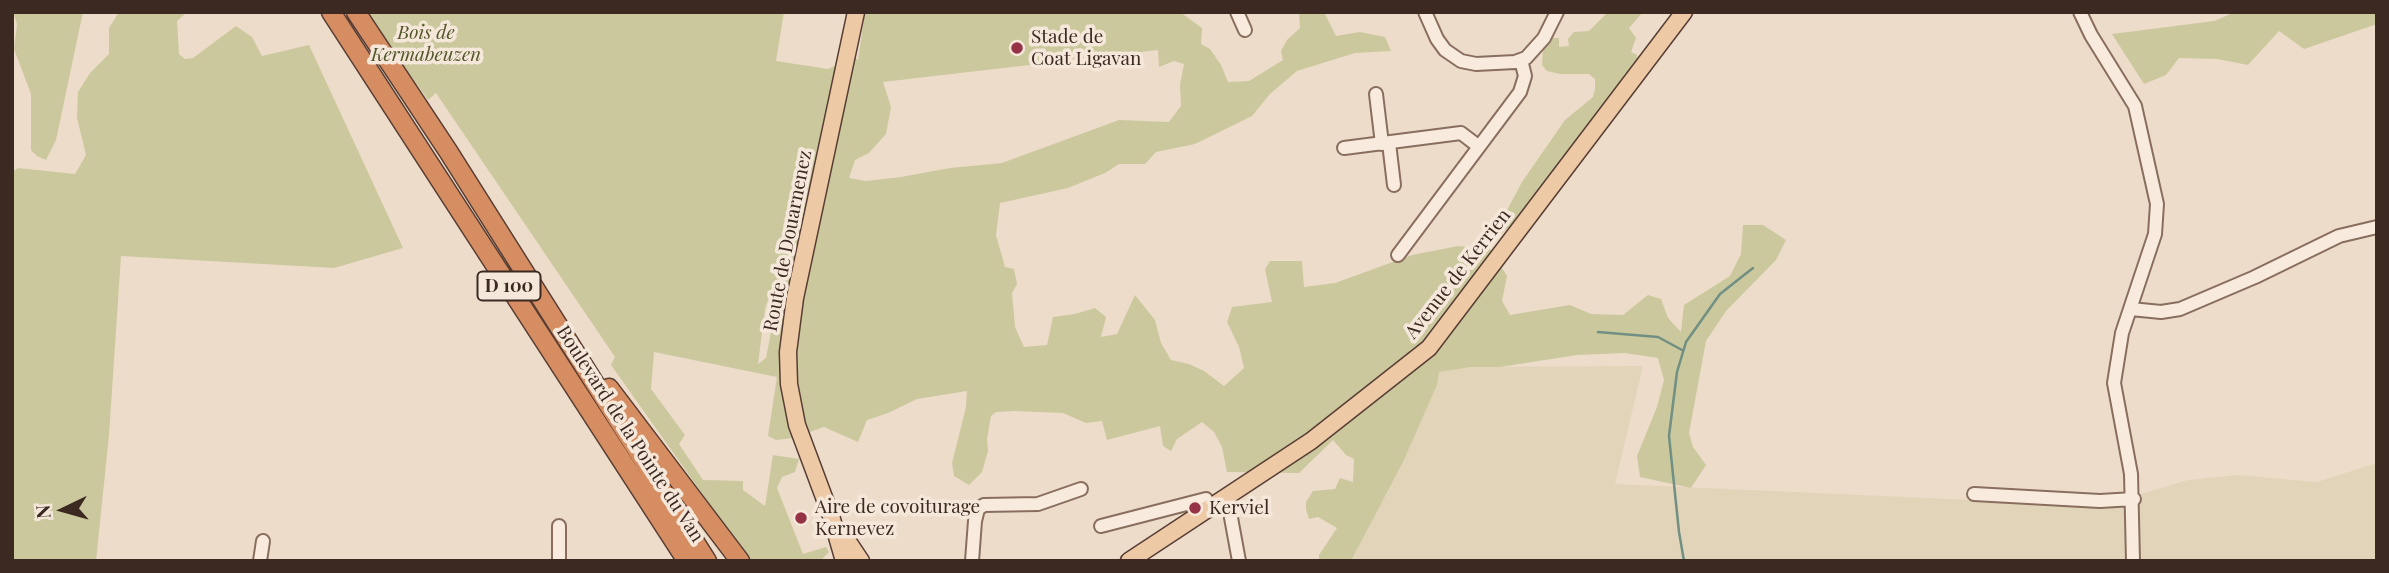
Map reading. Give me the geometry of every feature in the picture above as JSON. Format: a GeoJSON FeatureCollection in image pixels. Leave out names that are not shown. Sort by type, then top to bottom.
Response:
{"type":"FeatureCollection","features":[{"type":"Feature","properties":{"kind":"highway","name":"Boulevard de la Pointe du Van"},"geometry":{"type":"LineString","coordinates":[[331,12],[687,561]]}},
{"type":"Feature","properties":{"kind":"highway","name":"Boulevard de la Pointe du Van"},"geometry":{"type":"LineString","coordinates":[[356,12],[448,150],[707,561]]}},
{"type":"Feature","properties":{"kind":"highway"},"geometry":{"type":"LineString","coordinates":[[559,329],[606,384],[740,561]]}},
{"type":"Feature","properties":{"kind":"main road","name":"Route de Douarnenez"},"geometry":{"type":"LineString","coordinates":[[844,561],[831,516],[797,425],[789,384],[788,352],[795,298],[856,12]]}},
{"type":"Feature","properties":{"kind":"main road","name":"Avenue de Kerrien"},"geometry":{"type":"LineString","coordinates":[[1129,561],[1329,428],[1429,348],[1684,12]]}},
{"type":"Feature","properties":{"kind":"main road","name":"Route de Douarnenez"},"geometry":{"type":"LineString","coordinates":[[831,516],[861,561]]}},
{"type":"Feature","properties":{"kind":"street"},"geometry":{"type":"LineString","coordinates":[[1237,12],[1245,30]]}},
{"type":"Feature","properties":{"kind":"street"},"geometry":{"type":"LineString","coordinates":[[1425,12],[1437,40],[1455,58],[1476,64],[1521,60],[1539,44],[1558,12]]}},
{"type":"Feature","properties":{"kind":"street"},"geometry":{"type":"LineString","coordinates":[[2080,12],[2091,36],[2135,106],[2157,204],[2155,234],[2119,348],[2114,383],[2134,499],[2133,561]]}},
{"type":"Feature","properties":{"kind":"street"},"geometry":{"type":"LineString","coordinates":[[1398,255],[1523,86],[1525,76],[1521,60]]}},
{"type":"Feature","properties":{"kind":"street"},"geometry":{"type":"LineString","coordinates":[[1376,94],[1394,185]]}},
{"type":"Feature","properties":{"kind":"street"},"geometry":{"type":"LineString","coordinates":[[1344,148],[1461,133],[1479,146]]}},
{"type":"Feature","properties":{"kind":"street"},"geometry":{"type":"LineString","coordinates":[[2131,309],[2156,312],[2180,309],[2255,277],[2339,236],[2377,227]]}},
{"type":"Feature","properties":{"kind":"street"},"geometry":{"type":"LineString","coordinates":[[972,561],[975,521],[978,509],[984,505],[1038,504],[1081,489]]}},
{"type":"Feature","properties":{"kind":"street"},"geometry":{"type":"LineString","coordinates":[[1973,494],[2100,501],[2134,499]]}},
{"type":"Feature","properties":{"kind":"street"},"geometry":{"type":"LineString","coordinates":[[1227,496],[1240,561]]}},
{"type":"Feature","properties":{"kind":"street"},"geometry":{"type":"LineString","coordinates":[[1101,526],[1206,499],[1211,507]]}},
{"type":"Feature","properties":{"kind":"street"},"geometry":{"type":"LineString","coordinates":[[559,526],[559,561]]}},
{"type":"Feature","properties":{"kind":"street"},"geometry":{"type":"LineString","coordinates":[[260,561],[263,541]]}},
{"type":"Feature","properties":{"kind":"shaded area"},"geometry":{"type":"Polygon","coordinates":[[[1643,366],[1615,484],[2128,507],[2141,494],[2188,480],[2237,475],[2317,482],[2377,463],[2377,561],[1351,561],[1404,460],[1437,385],[1438,372],[1471,367],[1643,366]]]}},
{"type":"Feature","properties":{"kind":"green space"},"geometry":{"type":"Polygon","coordinates":[[[13,12],[83,12],[56,140],[46,160],[31,150],[31,94],[14,49],[17,24],[13,12]]]}},
{"type":"Feature","properties":{"kind":"green space"},"geometry":{"type":"Polygon","coordinates":[[[119,12],[187,12],[177,21],[179,54],[185,59],[193,58],[236,26],[252,37],[262,56],[309,45],[403,248],[334,268],[121,256],[109,435],[96,561],[12,561],[12,172],[18,168],[75,174],[86,155],[77,118],[78,92],[90,73],[109,54],[109,28],[119,12]]]}},
{"type":"Feature","properties":{"kind":"green space","name":"Bois de Kermabeuzen"},"geometry":{"type":"Polygon","coordinates":[[[365,12],[784,12],[776,61],[828,69],[854,57],[858,60],[865,12],[1180,12],[1202,28],[1201,44],[1210,49],[1228,82],[1249,81],[1283,60],[1281,51],[1287,40],[1300,28],[1299,12],[1324,12],[1336,36],[1360,32],[1385,37],[1391,51],[1355,53],[1297,71],[1270,94],[1252,116],[1195,144],[1156,152],[1145,164],[1119,164],[1105,173],[1068,188],[1000,203],[996,235],[1005,267],[1014,269],[1017,284],[1012,293],[1015,327],[1024,347],[1047,345],[1053,317],[1095,308],[1106,317],[1101,337],[1117,334],[1135,295],[1155,320],[1161,343],[1171,360],[1204,371],[1224,386],[1244,368],[1239,347],[1227,322],[1232,307],[1272,302],[1265,269],[1270,261],[1302,261],[1304,287],[1335,283],[1412,255],[1458,246],[1490,249],[1507,276],[1502,301],[1510,315],[1570,305],[1591,314],[1623,315],[1648,295],[1661,299],[1668,318],[1681,332],[1684,305],[1730,276],[1741,254],[1743,225],[1763,225],[1786,240],[1776,260],[1726,311],[1706,341],[1689,433],[1693,447],[1706,465],[1691,488],[1640,477],[1637,456],[1657,407],[1664,380],[1658,358],[1625,353],[1577,355],[1500,367],[1471,367],[1439,372],[1437,385],[1404,460],[1351,561],[1319,561],[1319,555],[1337,528],[1318,517],[1309,519],[1306,509],[1306,502],[1313,491],[1335,489],[1340,478],[1353,482],[1354,459],[1346,455],[1333,440],[1299,473],[1227,472],[1222,447],[1214,432],[1202,422],[1177,439],[1171,451],[1163,446],[1160,426],[1107,440],[1102,421],[1086,423],[1063,413],[996,412],[991,416],[988,451],[982,472],[969,485],[954,476],[952,463],[966,407],[967,391],[917,399],[867,420],[858,442],[824,427],[807,433],[803,430],[793,438],[776,440],[768,436],[777,377],[654,352],[651,389],[685,435],[679,444],[703,480],[743,481],[743,490],[765,506],[773,455],[799,459],[795,472],[782,477],[777,488],[803,554],[826,547],[829,552],[820,561],[750,561],[611,365],[615,357],[436,93],[428,100],[365,12]],[[1158,50],[883,82],[891,107],[886,134],[869,153],[855,160],[849,178],[866,181],[1002,163],[1119,120],[1169,122],[1181,106],[1180,85],[1184,64],[1174,61],[1159,67],[1158,50]],[[773,285],[765,309],[758,364],[766,358],[774,316],[773,285]]]}},
{"type":"Feature","properties":{"kind":"green space"},"geometry":{"type":"Polygon","coordinates":[[[1608,12],[1643,12],[1629,28],[1636,38],[1631,52],[1637,55],[1638,65],[1533,206],[1501,234],[1504,216],[1522,182],[1565,120],[1593,97],[1595,89],[1595,79],[1589,74],[1547,71],[1542,65],[1543,49],[1552,38],[1559,38],[1559,47],[1569,46],[1568,39],[1574,32],[1589,31],[1608,12]]]}},
{"type":"Feature","properties":{"kind":"green space"},"geometry":{"type":"Polygon","coordinates":[[[2235,12],[2377,12],[2377,24],[2304,49],[2279,31],[2248,65],[2217,59],[2179,58],[2166,75],[2144,84],[2112,34],[2214,21],[2235,12]]]}},
{"type":"Feature","properties":{"kind":"waterway"},"geometry":{"type":"LineString","coordinates":[[1684,561],[1669,436],[1677,372],[1686,342],[1720,294],[1753,268]]}},
{"type":"Feature","properties":{"kind":"waterway"},"geometry":{"type":"LineString","coordinates":[[1598,332],[1658,337],[1682,350]]}},
{"type":"Feature","properties":{"kind":"place","name":"Stade de Coat Ligavan"},"geometry":{"type":"Point","coordinates":[1017,48]}},
{"type":"Feature","properties":{"kind":"place","name":"Kerviel"},"geometry":{"type":"Point","coordinates":[1195,508]}},
{"type":"Feature","properties":{"kind":"place","name":"Aire de covoiturage Kernevez"},"geometry":{"type":"Point","coordinates":[801,518]}}]}
